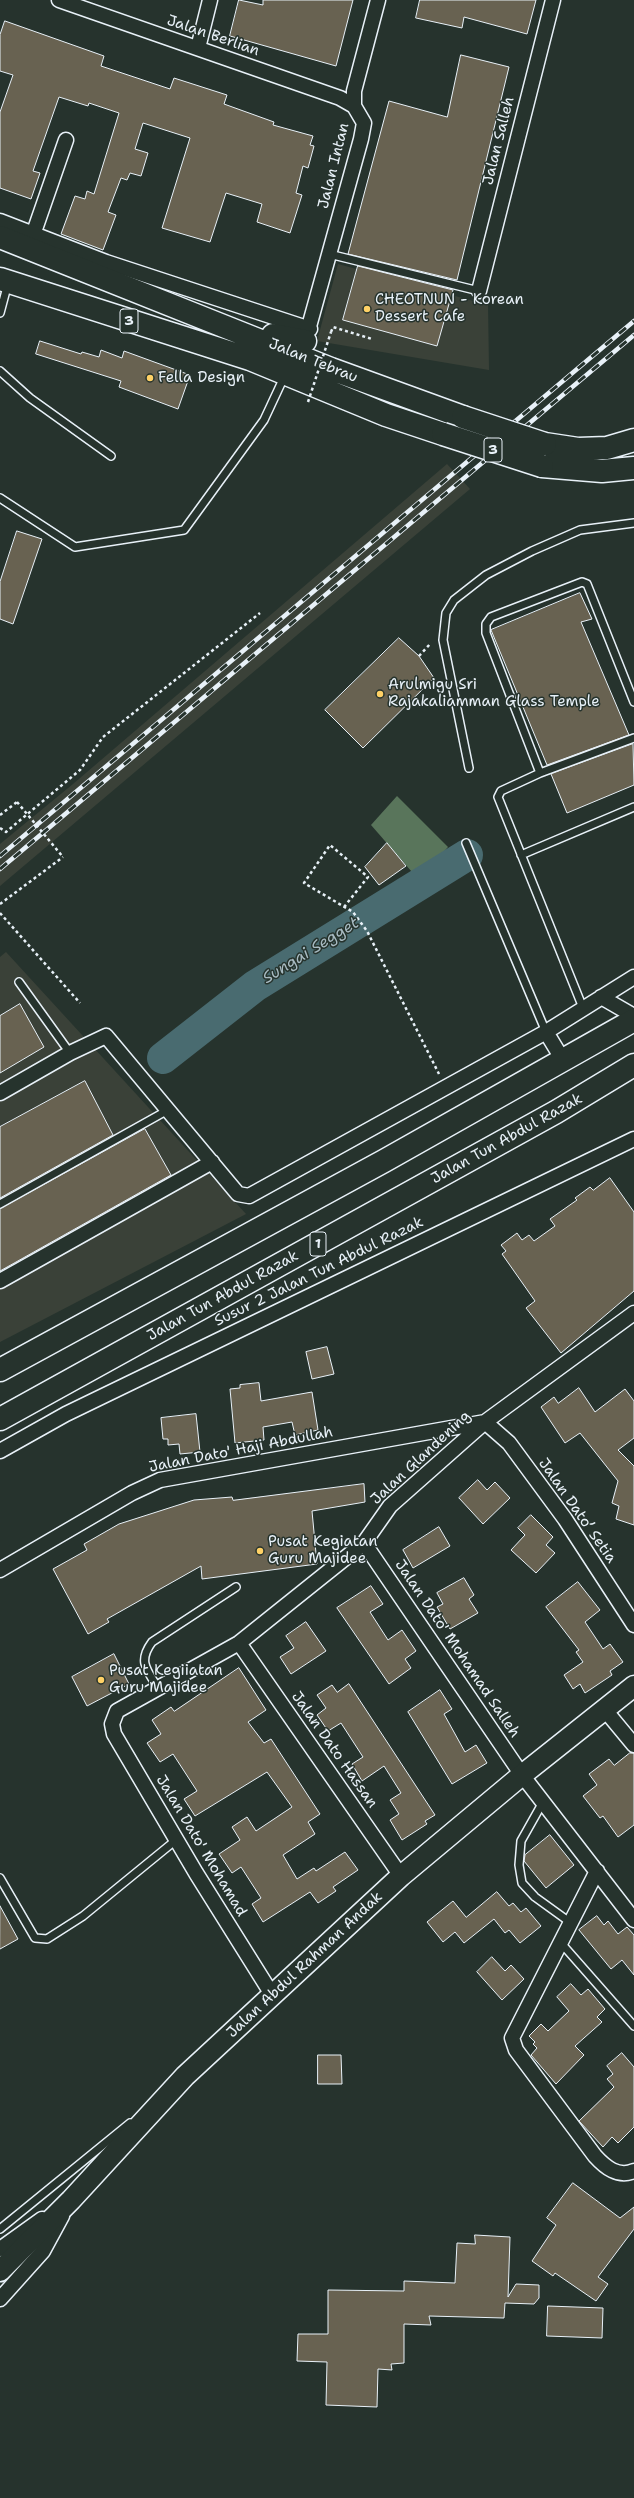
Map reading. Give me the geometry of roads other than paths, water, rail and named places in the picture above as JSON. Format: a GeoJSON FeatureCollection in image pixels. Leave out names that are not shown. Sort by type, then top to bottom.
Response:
{"type":"FeatureCollection","features":[{"type":"Feature","properties":{"kind":"highway","name":"Jalan Tebrau"},"geometry":{"type":"LineString","coordinates":[[0,238],[226,326],[331,369],[464,417],[545,444],[578,449],[607,448],[634,440]]}},
{"type":"Feature","properties":{"kind":"highway","name":"Jalan Tebrau"},"geometry":{"type":"LineString","coordinates":[[4,280],[250,359],[386,415],[542,466],[602,470],[634,468]]}},
{"type":"Feature","properties":{"kind":"highway"},"geometry":{"type":"LineString","coordinates":[[178,337],[190,332],[193,327],[193,320],[187,311]]}},
{"type":"Feature","properties":{"kind":"highway"},"geometry":{"type":"LineString","coordinates":[[226,326],[308,335]]}},
{"type":"Feature","properties":{"kind":"highway"},"geometry":{"type":"LineString","coordinates":[[0,1370],[384,1161],[634,1020]]}},
{"type":"Feature","properties":{"kind":"highway","name":"Jalan Tun Abdul Razak"},"geometry":{"type":"LineString","coordinates":[[0,1419],[556,1112],[634,1065]]}},
{"type":"Feature","properties":{"kind":"street","name":"Jalan Berlian"},"geometry":{"type":"LineString","coordinates":[[59,0],[340,98],[354,106]]}},
{"type":"Feature","properties":{"kind":"street"},"geometry":{"type":"LineString","coordinates":[[198,48],[210,0]]}},
{"type":"Feature","properties":{"kind":"street","name":"Jalan Intan"},"geometry":{"type":"LineString","coordinates":[[308,335],[361,139],[364,123],[354,106],[354,91],[378,0]]}},
{"type":"Feature","properties":{"kind":"street","name":"Jalan Salleh"},"geometry":{"type":"LineString","coordinates":[[479,291],[553,0]]}},
{"type":"Feature","properties":{"kind":"street"},"geometry":{"type":"LineString","coordinates":[[33,235],[66,140]]}},
{"type":"Feature","properties":{"kind":"street","name":"Jalan Tebrau"},"geometry":{"type":"LineString","coordinates":[[0,221],[33,235],[308,335]]}},
{"type":"Feature","properties":{"kind":"street"},"geometry":{"type":"LineString","coordinates":[[0,1093],[70,1053],[106,1036],[238,1194],[249,1196],[546,1032],[634,977]]}},
{"type":"Feature","properties":{"kind":"street"},"geometry":{"type":"LineString","coordinates":[[601,997],[634,1016]]}},
{"type":"Feature","properties":{"kind":"street"},"geometry":{"type":"LineString","coordinates":[[546,1032],[563,1060]]}},
{"type":"Feature","properties":{"kind":"street","name":"Susur 2 Jalan Tun Abdul Razak"},"geometry":{"type":"LineString","coordinates":[[0,1451],[66,1414],[634,1139]]}},
{"type":"Feature","properties":{"kind":"street"},"geometry":{"type":"LineString","coordinates":[[0,1281],[212,1162]]}},
{"type":"Feature","properties":{"kind":"street","name":"Jalan Glandening"},"geometry":{"type":"LineString","coordinates":[[117,1711],[239,1643],[364,1543],[390,1506],[485,1422],[634,1313]]}},
{"type":"Feature","properties":{"kind":"street","name":"Jalan Dato' Haji Abdullah"},"geometry":{"type":"LineString","coordinates":[[0,1570],[132,1493],[160,1480],[485,1422]]}},
{"type":"Feature","properties":{"kind":"street","name":"Jalan Dato’ Setia"},"geometry":{"type":"LineString","coordinates":[[485,1422],[509,1443],[565,1519],[634,1625]]}},
{"type":"Feature","properties":{"kind":"street","name":"Jalan Dato' Mohamad Salleh"},"geometry":{"type":"LineString","coordinates":[[364,1543],[522,1775],[634,1920]]}},
{"type":"Feature","properties":{"kind":"street","name":"Jalan Dato Hassan"},"geometry":{"type":"LineString","coordinates":[[239,1643],[401,1876]]}},
{"type":"Feature","properties":{"kind":"street","name":"Jalan Abdul Rahman Andak"},"geometry":{"type":"LineString","coordinates":[[0,2271],[71,2200],[185,2076],[401,1876],[522,1775],[634,1686]]}},
{"type":"Feature","properties":{"kind":"street"},"geometry":{"type":"LineString","coordinates":[[605,1710],[634,1745]]}},
{"type":"Feature","properties":{"kind":"street","name":"Jalan Dato' Mohamad"},"geometry":{"type":"LineString","coordinates":[[117,1711],[112,1724],[114,1734],[176,1840],[273,1996]]}},
{"type":"Feature","properties":{"kind":"street"},"geometry":{"type":"LineString","coordinates":[[597,1871],[512,2038],[516,2050],[603,2165],[607,2169],[620,2173],[634,2171]]}},
{"type":"Feature","properties":{"kind":"street"},"geometry":{"type":"LineString","coordinates":[[0,2249],[71,2200]]}},
{"type":"Feature","properties":{"kind":"street"},"geometry":{"type":"LineString","coordinates":[[0,2299],[43,2251],[71,2200]]}},
{"type":"Feature","properties":{"kind":"lane"},"geometry":{"type":"LineString","coordinates":[[329,254],[479,291]]}},
{"type":"Feature","properties":{"kind":"lane"},"geometry":{"type":"LineString","coordinates":[[0,313],[4,280]]}},
{"type":"Feature","properties":{"kind":"lane"},"geometry":{"type":"LineString","coordinates":[[0,371],[30,398],[111,456]]}},
{"type":"Feature","properties":{"kind":"lane"},"geometry":{"type":"LineString","coordinates":[[0,498],[75,547],[184,530],[264,420],[285,373]]}},
{"type":"Feature","properties":{"kind":"lane"},"geometry":{"type":"LineString","coordinates":[[469,768],[443,640],[446,613],[454,600],[486,575],[538,548],[580,530],[634,523]]}},
{"type":"Feature","properties":{"kind":"lane"},"geometry":{"type":"LineString","coordinates":[[540,773],[486,633],[486,624],[491,617],[582,582],[587,584],[634,702]]}},
{"type":"Feature","properties":{"kind":"lane"},"geometry":{"type":"LineString","coordinates":[[583,1008],[498,797],[501,791],[540,773],[634,738]]}},
{"type":"Feature","properties":{"kind":"lane"},"geometry":{"type":"LineString","coordinates":[[521,856],[634,808]]}},
{"type":"Feature","properties":{"kind":"lane"},"geometry":{"type":"LineString","coordinates":[[466,843],[546,1032]]}},
{"type":"Feature","properties":{"kind":"lane"},"geometry":{"type":"LineString","coordinates":[[19,982],[70,1053]]}},
{"type":"Feature","properties":{"kind":"lane"},"geometry":{"type":"LineString","coordinates":[[0,1204],[168,1110]]}},
{"type":"Feature","properties":{"kind":"lane"},"geometry":{"type":"LineString","coordinates":[[158,1688],[144,1664],[144,1653],[152,1642],[236,1587]]}},
{"type":"Feature","properties":{"kind":"lane"},"geometry":{"type":"LineString","coordinates":[[543,1802],[521,1841],[519,1865],[522,1883],[534,1897],[571,1923]]}},
{"type":"Feature","properties":{"kind":"lane"},"geometry":{"type":"LineString","coordinates":[[0,1878],[35,1938],[47,1939],[83,1916],[176,1840]]}},
{"type":"Feature","properties":{"kind":"lane"},"geometry":{"type":"LineString","coordinates":[[561,1943],[634,2026]]}},
{"type":"Feature","properties":{"kind":"lane"},"geometry":{"type":"LineString","coordinates":[[0,2229],[185,2076]]}},
{"type":"Feature","properties":{"kind":"waterway","name":"Sungai Segget"},"geometry":{"type":"LineString","coordinates":[[163,1058],[255,986],[467,855]]}},
{"type":"Feature","properties":{"kind":"railway"},"geometry":{"type":"LineString","coordinates":[[0,856],[634,321]]}},
{"type":"Feature","properties":{"kind":"railway"},"geometry":{"type":"LineString","coordinates":[[0,869],[634,335]]}},
{"type":"Feature","properties":{"kind":"place","name":"CHEOTNUN - Korean Dessert Cafe"},"geometry":{"type":"Point","coordinates":[367,309]}},
{"type":"Feature","properties":{"kind":"place","name":"Fella Design"},"geometry":{"type":"Point","coordinates":[150,378]}},
{"type":"Feature","properties":{"kind":"place","name":"Arulmigu Sri Rajakaliamman Glass Temple"},"geometry":{"type":"Point","coordinates":[380,694]}},
{"type":"Feature","properties":{"kind":"place","name":"Pusat Kegiatan Guru Majidee"},"geometry":{"type":"Point","coordinates":[260,1551]}},
{"type":"Feature","properties":{"kind":"place","name":"Pusat Kegiiatan Guru Majidee"},"geometry":{"type":"Point","coordinates":[101,1680]}}]}
